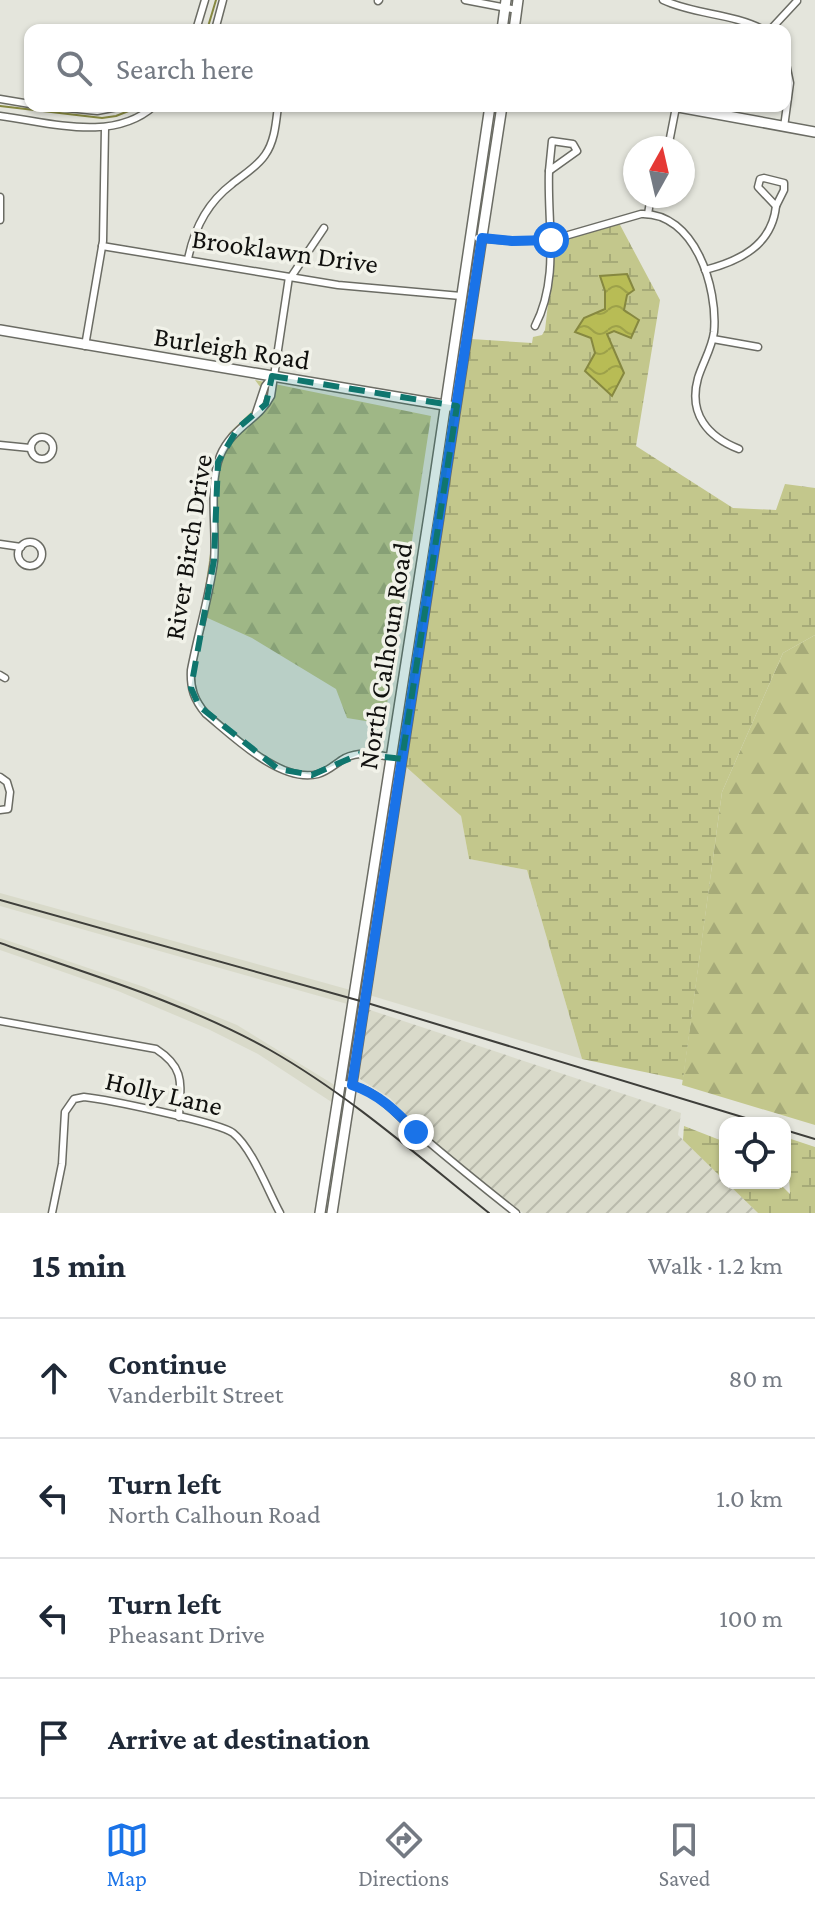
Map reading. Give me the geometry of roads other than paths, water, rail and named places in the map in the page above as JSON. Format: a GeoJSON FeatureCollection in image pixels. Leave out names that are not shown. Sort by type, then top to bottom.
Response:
{"type":"FeatureCollection","features":[{"type":"Feature","properties":{"kind":"main road"},"geometry":{"type":"LineString","coordinates":[[504,24],[510,4]]}},
{"type":"Feature","properties":{"kind":"main road"},"geometry":{"type":"LineString","coordinates":[[510,4],[513,24]]}},
{"type":"Feature","properties":{"kind":"main road","name":"North Calhoun Road"},"geometry":{"type":"LineString","coordinates":[[320,1213],[489,112]]}},
{"type":"Feature","properties":{"kind":"main road","name":"North Calhoun Road"},"geometry":{"type":"LineString","coordinates":[[332,1213],[501,112]]}},
{"type":"Feature","properties":{"kind":"main road"},"geometry":{"type":"LineString","coordinates":[[705,112],[815,132]]}},
{"type":"Feature","properties":{"kind":"main road","name":"Burleigh Road"},"geometry":{"type":"LineString","coordinates":[[0,330],[457,406]]}},
{"type":"Feature","properties":{"kind":"street"},"geometry":{"type":"LineString","coordinates":[[198,24],[205,0]]}},
{"type":"Feature","properties":{"kind":"street"},"geometry":{"type":"LineString","coordinates":[[217,24],[223,0]]}},
{"type":"Feature","properties":{"kind":"street"},"geometry":{"type":"LineString","coordinates":[[465,0],[510,4]]}},
{"type":"Feature","properties":{"kind":"street"},"geometry":{"type":"LineString","coordinates":[[663,0],[750,24]]}},
{"type":"Feature","properties":{"kind":"street"},"geometry":{"type":"LineString","coordinates":[[776,24],[797,1]]}},
{"type":"Feature","properties":{"kind":"street"},"geometry":{"type":"LineString","coordinates":[[0,99],[24,103]]}},
{"type":"Feature","properties":{"kind":"street"},"geometry":{"type":"LineString","coordinates":[[0,116],[105,128],[137,118],[146,112]]}},
{"type":"Feature","properties":{"kind":"street"},"geometry":{"type":"LineString","coordinates":[[188,259],[207,209],[265,155],[274,133],[277,112]]}},
{"type":"Feature","properties":{"kind":"street"},"geometry":{"type":"LineString","coordinates":[[670,136],[673,112]]}},
{"type":"Feature","properties":{"kind":"street"},"geometry":{"type":"LineString","coordinates":[[784,127],[786,112]]}},
{"type":"Feature","properties":{"kind":"street"},"geometry":{"type":"LineString","coordinates":[[85,346],[102,246],[105,128]]}},
{"type":"Feature","properties":{"kind":"street"},"geometry":{"type":"LineString","coordinates":[[535,326],[547,283],[551,240],[549,171],[552,141],[575,145],[576,154],[549,171]]}},
{"type":"Feature","properties":{"kind":"street"},"geometry":{"type":"LineString","coordinates":[[705,270],[756,248],[771,230],[784,183],[760,179],[760,190],[776,206]]}},
{"type":"Feature","properties":{"kind":"street"},"geometry":{"type":"LineString","coordinates":[[0,197],[0,220]]}},
{"type":"Feature","properties":{"kind":"street"},"geometry":{"type":"LineString","coordinates":[[648,214],[649,208]]}},
{"type":"Feature","properties":{"kind":"street"},"geometry":{"type":"LineString","coordinates":[[471,236],[512,241],[551,240],[633,215],[648,214],[663,218],[681,230],[705,270],[713,300],[713,339],[696,388],[698,411],[716,438],[739,449]]}},
{"type":"Feature","properties":{"kind":"street"},"geometry":{"type":"LineString","coordinates":[[290,277],[324,228]]}},
{"type":"Feature","properties":{"kind":"street","name":"Brooklawn Drive"},"geometry":{"type":"LineString","coordinates":[[102,246],[357,287],[461,296]]}},
{"type":"Feature","properties":{"kind":"street","name":"River Birch Drive"},"geometry":{"type":"LineString","coordinates":[[290,277],[271,396],[232,435],[218,462],[213,563],[191,670],[194,697],[206,714],[227,731],[268,762],[292,774],[320,773],[347,757],[360,754],[402,759]]}},
{"type":"Feature","properties":{"kind":"street"},"geometry":{"type":"LineString","coordinates":[[713,339],[758,347]]}},
{"type":"Feature","properties":{"kind":"street"},"geometry":{"type":"LineString","coordinates":[[0,445],[30,448]]}},
{"type":"Feature","properties":{"kind":"street"},"geometry":{"type":"LineString","coordinates":[[0,544],[21,547]]}},
{"type":"Feature","properties":{"kind":"street"},"geometry":{"type":"LineString","coordinates":[[0,777],[7,782],[10,801],[8,809],[0,810]]}},
{"type":"Feature","properties":{"kind":"street"},"geometry":{"type":"LineString","coordinates":[[0,1021],[156,1049],[170,1061],[181,1077],[179,1117]]}},
{"type":"Feature","properties":{"kind":"street"},"geometry":{"type":"LineString","coordinates":[[340,1083],[373,1092],[416,1132],[516,1213]]}},
{"type":"Feature","properties":{"kind":"street","name":"Holly Lane"},"geometry":{"type":"LineString","coordinates":[[52,1213],[62,1164],[67,1107],[74,1099],[84,1097],[233,1132],[248,1153],[280,1213]]}},
{"type":"Feature","properties":{"kind":"water"},"geometry":{"type":"Polygon","coordinates":[[[627,274],[634,290],[627,295],[624,310],[639,320],[631,338],[614,331],[607,334],[624,373],[612,396],[585,371],[595,353],[591,338],[575,332],[584,318],[605,309],[605,291],[600,276],[627,274]]]}},
{"type":"Feature","properties":{"kind":"waterway"},"geometry":{"type":"LineString","coordinates":[[209,24],[216,0]]}},
{"type":"Feature","properties":{"kind":"waterway"},"geometry":{"type":"LineString","coordinates":[[0,106],[24,109]]}},
{"type":"Feature","properties":{"kind":"waterway"},"geometry":{"type":"LineString","coordinates":[[51,112],[102,118],[126,112]]}},
{"type":"Feature","properties":{"kind":"railway"},"geometry":{"type":"LineString","coordinates":[[0,900],[364,1002],[742,1117]]}},
{"type":"Feature","properties":{"kind":"railway"},"geometry":{"type":"LineString","coordinates":[[0,943],[172,1004],[270,1050],[356,1107],[489,1213]]}},
{"type":"Feature","properties":{"kind":"railway"},"geometry":{"type":"LineString","coordinates":[[791,1132],[815,1139]]}}]}
